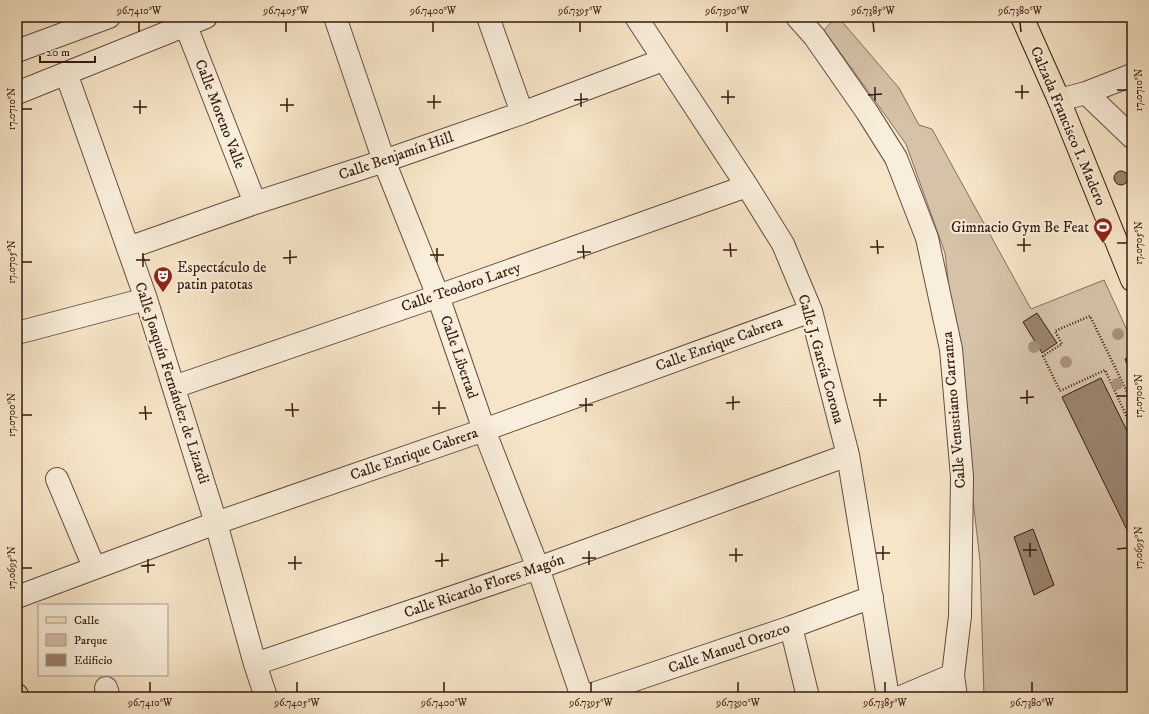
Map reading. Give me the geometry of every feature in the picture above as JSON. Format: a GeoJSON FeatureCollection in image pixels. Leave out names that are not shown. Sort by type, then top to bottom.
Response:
{"type":"FeatureCollection","features":[{"type":"Feature","properties":{"kind":"main road","name":"Calzada Francisco I. Madero"},"geometry":{"type":"LineString","coordinates":[[1022,17],[1059,100],[1130,269]]}},
{"type":"Feature","properties":{"kind":"street"},"geometry":{"type":"LineString","coordinates":[[17,51],[109,17]]}},
{"type":"Feature","properties":{"kind":"street"},"geometry":{"type":"LineString","coordinates":[[17,93],[206,17]]}},
{"type":"Feature","properties":{"kind":"street","name":"Calle Libertad"},"geometry":{"type":"LineString","coordinates":[[335,17],[384,160],[438,296],[484,430],[538,568],[583,697]]}},
{"type":"Feature","properties":{"kind":"street"},"geometry":{"type":"LineString","coordinates":[[488,17],[522,113]]}},
{"type":"Feature","properties":{"kind":"street","name":"Calle J. García Corona"},"geometry":{"type":"LineString","coordinates":[[636,17],[747,186],[783,244],[811,311],[848,455],[888,697]]}},
{"type":"Feature","properties":{"kind":"street","name":"Calle Venustiano Carranza"},"geometry":{"type":"LineString","coordinates":[[797,17],[814,36],[863,106],[896,158],[927,238],[951,349],[962,477],[960,616],[953,675],[956,697]]}},
{"type":"Feature","properties":{"kind":"street","name":"Calle Moreno Valle"},"geometry":{"type":"LineString","coordinates":[[186,26],[255,203]]}},
{"type":"Feature","properties":{"kind":"street","name":"Calle Benjamín Hill"},"geometry":{"type":"LineString","coordinates":[[128,248],[255,203],[522,113],[663,60]]}},
{"type":"Feature","properties":{"kind":"street","name":"Calle Joaquín Fernández de Lizardi"},"geometry":{"type":"LineString","coordinates":[[66,73],[146,299],[216,523],[255,664],[266,697]]}},
{"type":"Feature","properties":{"kind":"street"},"geometry":{"type":"LineString","coordinates":[[1059,100],[1086,93],[1132,75]]}},
{"type":"Feature","properties":{"kind":"street"},"geometry":{"type":"LineString","coordinates":[[1086,93],[1132,137]]}},
{"type":"Feature","properties":{"kind":"street","name":"Calle Teodoro Larey"},"geometry":{"type":"LineString","coordinates":[[174,387],[438,296],[747,186]]}},
{"type":"Feature","properties":{"kind":"street"},"geometry":{"type":"LineString","coordinates":[[17,333],[146,299]]}},
{"type":"Feature","properties":{"kind":"street","name":"Calle Enrique Cabrera"},"geometry":{"type":"LineString","coordinates":[[17,597],[94,567],[216,523],[484,430],[811,311]]}},
{"type":"Feature","properties":{"kind":"street","name":"Calle Ricardo Flores Magón"},"geometry":{"type":"LineString","coordinates":[[255,664],[538,568],[848,455]]}},
{"type":"Feature","properties":{"kind":"street"},"geometry":{"type":"LineString","coordinates":[[57,478],[94,567]]}},
{"type":"Feature","properties":{"kind":"street","name":"Calle Manuel Orozco"},"geometry":{"type":"LineString","coordinates":[[583,697],[791,627],[872,597]]}},
{"type":"Feature","properties":{"kind":"street"},"geometry":{"type":"LineString","coordinates":[[791,627],[808,697]]}},
{"type":"Feature","properties":{"kind":"street"},"geometry":{"type":"LineString","coordinates":[[901,697],[953,675]]}},
{"type":"Feature","properties":{"kind":"path"},"geometry":{"type":"LineString","coordinates":[[1132,402],[1090,316],[1055,331],[1062,344],[1043,356],[1060,391],[1105,370],[1132,428]]}},
{"type":"Feature","properties":{"kind":"green space"},"geometry":{"type":"Polygon","coordinates":[[[836,17],[838,17],[899,88],[919,125],[932,129],[1031,309],[1104,280],[1132,341],[1132,697],[984,697],[980,561],[945,253],[906,144],[824,30],[836,17]]]}},
{"type":"Feature","properties":{"kind":"building"},"geometry":{"type":"Polygon","coordinates":[[[1121,171],[1126,173],[1128,178],[1126,183],[1121,185],[1116,183],[1114,178],[1116,173],[1121,171]]]}},
{"type":"Feature","properties":{"kind":"building"},"geometry":{"type":"Polygon","coordinates":[[[1037,313],[1057,343],[1042,353],[1023,322],[1037,313]]]}},
{"type":"Feature","properties":{"kind":"building"},"geometry":{"type":"Polygon","coordinates":[[[1132,356],[1132,376],[1125,359],[1132,356]]]}},
{"type":"Feature","properties":{"kind":"building"},"geometry":{"type":"Polygon","coordinates":[[[1101,378],[1132,441],[1132,540],[1062,397],[1101,378]]]}},
{"type":"Feature","properties":{"kind":"building"},"geometry":{"type":"Polygon","coordinates":[[[1033,529],[1054,585],[1034,595],[1014,537],[1033,529]]]}},
{"type":"Feature","properties":{"kind":"place","name":"Gimnacio Gym Be Feat"},"geometry":{"type":"Point","coordinates":[1103,244]}},
{"type":"Feature","properties":{"kind":"place","name":"Espectáculo de patin patotas"},"geometry":{"type":"Point","coordinates":[163,293]}}]}
